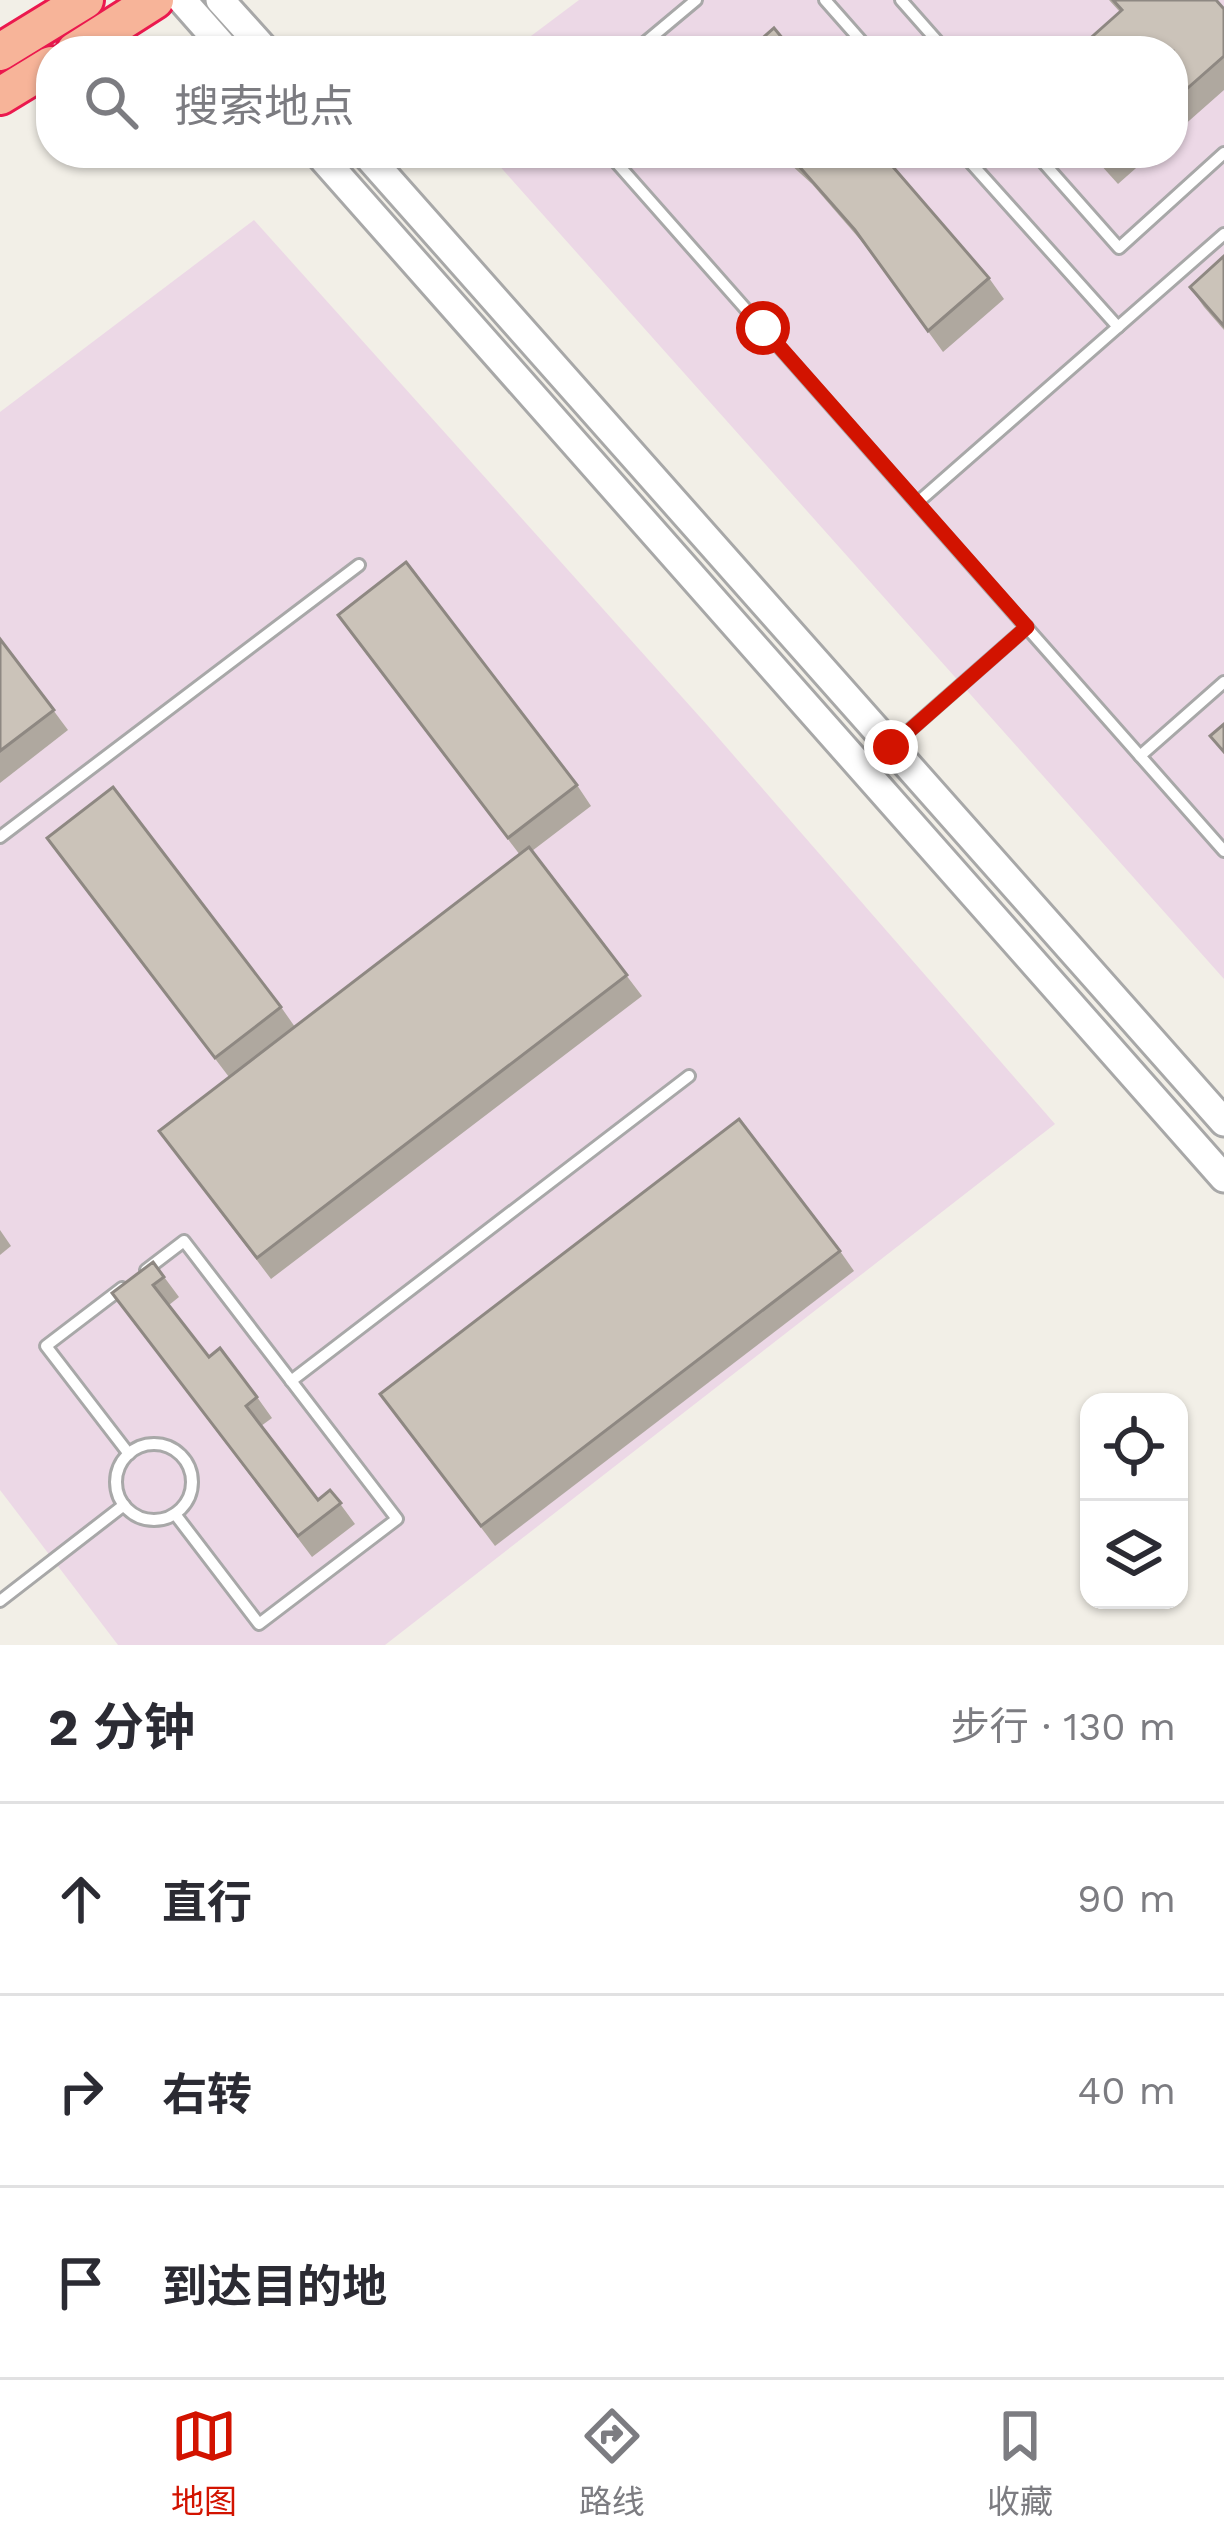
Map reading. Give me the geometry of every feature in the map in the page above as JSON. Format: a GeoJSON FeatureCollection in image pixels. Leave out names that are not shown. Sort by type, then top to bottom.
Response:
{"type":"FeatureCollection","features":[{"type":"Feature","properties":{"kind":"highway"},"geometry":{"type":"LineString","coordinates":[[0,52],[85,0]]}},
{"type":"Feature","properties":{"kind":"highway"},"geometry":{"type":"LineString","coordinates":[[98,36],[154,0]]}},
{"type":"Feature","properties":{"kind":"highway"},"geometry":{"type":"LineString","coordinates":[[0,96],[36,74]]}},
{"type":"Feature","properties":{"kind":"street"},"geometry":{"type":"LineString","coordinates":[[182,0],[214,36]]}},
{"type":"Feature","properties":{"kind":"street"},"geometry":{"type":"LineString","coordinates":[[220,0],[252,36]]}},
{"type":"Feature","properties":{"kind":"street"},"geometry":{"type":"LineString","coordinates":[[331,168],[1224,1178]]}},
{"type":"Feature","properties":{"kind":"street"},"geometry":{"type":"LineString","coordinates":[[377,168],[1224,1122]]}},
{"type":"Feature","properties":{"kind":"lane"},"geometry":{"type":"LineString","coordinates":[[653,36],[696,0]]}},
{"type":"Feature","properties":{"kind":"lane"},"geometry":{"type":"LineString","coordinates":[[825,0],[857,36]]}},
{"type":"Feature","properties":{"kind":"lane"},"geometry":{"type":"LineString","coordinates":[[901,0],[933,36]]}},
{"type":"Feature","properties":{"kind":"lane"},"geometry":{"type":"LineString","coordinates":[[1048,168],[1118,248],[1224,153]]}},
{"type":"Feature","properties":{"kind":"lane"},"geometry":{"type":"LineString","coordinates":[[621,168],[1224,851]]}},
{"type":"Feature","properties":{"kind":"lane"},"geometry":{"type":"LineString","coordinates":[[975,168],[1118,328]]}},
{"type":"Feature","properties":{"kind":"lane"},"geometry":{"type":"LineString","coordinates":[[917,503],[1224,234]]}},
{"type":"Feature","properties":{"kind":"lane"},"geometry":{"type":"LineString","coordinates":[[0,837],[359,565]]}},
{"type":"Feature","properties":{"kind":"lane"},"geometry":{"type":"LineString","coordinates":[[891,747],[1027,627]]}},
{"type":"Feature","properties":{"kind":"lane"},"geometry":{"type":"LineString","coordinates":[[1140,756],[1224,682]]}},
{"type":"Feature","properties":{"kind":"lane"},"geometry":{"type":"LineString","coordinates":[[291,1381],[689,1076]]}},
{"type":"Feature","properties":{"kind":"lane"},"geometry":{"type":"LineString","coordinates":[[129,1454],[46,1346],[184,1241],[397,1519],[260,1624],[175,1514]]}},
{"type":"Feature","properties":{"kind":"lane"},"geometry":{"type":"LineString","coordinates":[[151,1444],[163,1445],[183,1458],[192,1481],[190,1494],[175,1514],[148,1520],[124,1505],[116,1479],[129,1454],[151,1444]]}},
{"type":"Feature","properties":{"kind":"lane"},"geometry":{"type":"LineString","coordinates":[[0,1601],[124,1505]]}},
{"type":"Feature","properties":{"kind":"shaded area"},"geometry":{"type":"Polygon","coordinates":[[[579,0],[1224,0],[1224,979],[501,168],[1188,168],[1188,36],[531,36],[579,0]]]}},
{"type":"Feature","properties":{"kind":"shaded area"},"geometry":{"type":"Polygon","coordinates":[[[254,220],[708,726],[1055,1124],[385,1645],[118,1645],[0,1490],[0,412],[254,220]]]}},
{"type":"Feature","properties":{"kind":"building"},"geometry":{"type":"Polygon","coordinates":[[[1113,0],[1216,0],[1224,9],[1224,56],[1188,88],[1188,36],[1093,36],[1122,10],[1113,0]]]}},
{"type":"Feature","properties":{"kind":"building"},"geometry":{"type":"Polygon","coordinates":[[[799,168],[894,168],[989,278],[928,331],[855,230],[799,168]]]}},
{"type":"Feature","properties":{"kind":"building"},"geometry":{"type":"Polygon","coordinates":[[[1224,256],[1224,326],[1190,287],[1224,256]]]}},
{"type":"Feature","properties":{"kind":"building"},"geometry":{"type":"Polygon","coordinates":[[[406,562],[577,785],[508,838],[338,615],[406,562]]]}},
{"type":"Feature","properties":{"kind":"building"},"geometry":{"type":"Polygon","coordinates":[[[0,639],[54,710],[0,751],[0,639]]]}},
{"type":"Feature","properties":{"kind":"building"},"geometry":{"type":"Polygon","coordinates":[[[1224,724],[1224,752],[1210,736],[1224,724]]]}},
{"type":"Feature","properties":{"kind":"building"},"geometry":{"type":"Polygon","coordinates":[[[113,787],[281,1007],[215,1058],[47,838],[113,787]]]}},
{"type":"Feature","properties":{"kind":"building"},"geometry":{"type":"Polygon","coordinates":[[[529,847],[627,975],[257,1258],[159,1131],[529,847]]]}},
{"type":"Feature","properties":{"kind":"building"},"geometry":{"type":"Polygon","coordinates":[[[739,1119],[840,1251],[481,1526],[380,1394],[739,1119]]]}},
{"type":"Feature","properties":{"kind":"building"},"geometry":{"type":"Polygon","coordinates":[[[153,1262],[164,1277],[153,1285],[209,1357],[220,1348],[257,1397],[246,1406],[318,1500],[330,1490],[341,1503],[298,1536],[112,1293],[153,1262]]]}},
{"type":"Feature","properties":{"kind":"route"},"geometry":{"type":"LineString","coordinates":[[763,328],[1027,627],[891,747]]}}]}
